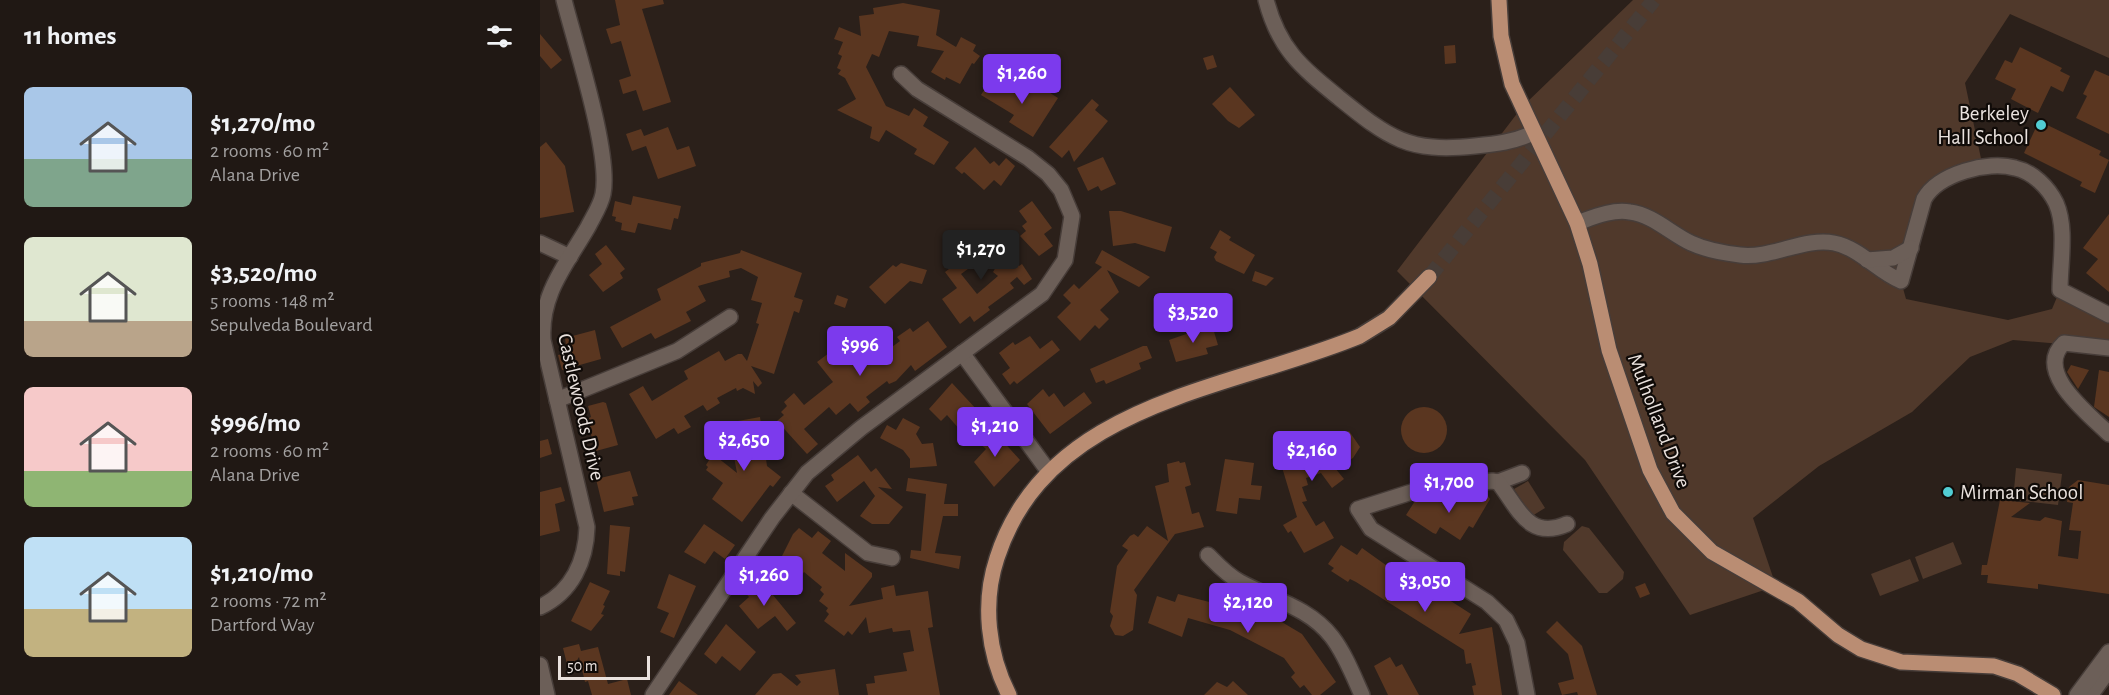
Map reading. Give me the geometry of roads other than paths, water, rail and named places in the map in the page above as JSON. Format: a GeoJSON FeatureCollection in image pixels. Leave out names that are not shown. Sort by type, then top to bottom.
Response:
{"type":"FeatureCollection","features":[{"type":"Feature","properties":{"kind":"main road","name":"Mulholland Drive"},"geometry":{"type":"LineString","coordinates":[[1499,0],[1505,61],[1533,133],[1577,223],[1590,264],[1610,350],[1650,470],[1673,513],[1687,529],[1722,559],[1798,601],[1838,635],[1861,649],[1901,662],[1994,666],[2031,680],[2053,695]]}},
{"type":"Feature","properties":{"kind":"main road"},"geometry":{"type":"LineString","coordinates":[[1009,695],[995,661],[989,629],[989,596],[993,569],[1006,530],[1018,508],[1049,471],[1111,426],[1150,406],[1342,343],[1375,328],[1403,307],[1429,278]]}},
{"type":"Feature","properties":{"kind":"street","name":"Castlewoods Drive"},"geometry":{"type":"LineString","coordinates":[[540,607],[549,603],[570,584],[581,565],[587,547],[587,528],[543,340],[542,320],[546,300],[595,215],[603,193],[600,144],[564,0]]}},
{"type":"Feature","properties":{"kind":"street"},"geometry":{"type":"LineString","coordinates":[[1266,0],[1277,34],[1295,62],[1370,123],[1393,137],[1418,147],[1438,149],[1504,143],[1533,133]]}},
{"type":"Feature","properties":{"kind":"street"},"geometry":{"type":"LineString","coordinates":[[653,695],[730,579],[791,493],[823,458],[1042,294],[1053,281],[1065,260],[1072,216],[1061,190],[1048,174],[1028,158],[917,88],[901,74]]}},
{"type":"Feature","properties":{"kind":"street"},"geometry":{"type":"LineString","coordinates":[[1577,223],[1602,214],[1629,212],[1652,219],[1697,245],[1727,254],[1754,256],[1832,242],[1867,260],[1887,276],[1901,281],[1924,199],[1935,185],[1956,175],[1983,168],[2013,167],[2042,183],[2060,213],[2060,290],[2109,315]]}},
{"type":"Feature","properties":{"kind":"street"},"geometry":{"type":"LineString","coordinates":[[540,243],[570,257]]}},
{"type":"Feature","properties":{"kind":"street"},"geometry":{"type":"LineString","coordinates":[[1867,260],[1893,258],[1911,248]]}},
{"type":"Feature","properties":{"kind":"street"},"geometry":{"type":"LineString","coordinates":[[557,400],[677,351],[730,316]]}},
{"type":"Feature","properties":{"kind":"street"},"geometry":{"type":"LineString","coordinates":[[2109,348],[2064,343],[2055,353],[2054,363],[2060,382],[2109,434]]}},
{"type":"Feature","properties":{"kind":"street"},"geometry":{"type":"LineString","coordinates":[[962,353],[1049,471]]}},
{"type":"Feature","properties":{"kind":"street"},"geometry":{"type":"LineString","coordinates":[[1522,473],[1498,482],[1482,481],[1418,490],[1358,509],[1371,529],[1487,602],[1506,620],[1517,643],[1527,695]]}},
{"type":"Feature","properties":{"kind":"street"},"geometry":{"type":"LineString","coordinates":[[1498,482],[1525,520],[1540,528],[1550,529],[1567,524]]}},
{"type":"Feature","properties":{"kind":"street"},"geometry":{"type":"LineString","coordinates":[[791,493],[867,553],[892,558]]}},
{"type":"Feature","properties":{"kind":"street"},"geometry":{"type":"LineString","coordinates":[[1208,555],[1223,571],[1239,582],[1294,606],[1320,624],[1332,636],[1362,695]]}},
{"type":"Feature","properties":{"kind":"street"},"geometry":{"type":"LineString","coordinates":[[2088,694],[2109,652]]}},
{"type":"Feature","properties":{"kind":"street"},"geometry":{"type":"LineString","coordinates":[[540,665],[547,695]]}},
{"type":"Feature","properties":{"kind":"street"},"geometry":{"type":"LineString","coordinates":[[2088,694],[2109,670]]}},
{"type":"Feature","properties":{"kind":"tunnel"},"geometry":{"type":"LineString","coordinates":[[1429,277],[1654,0]]}},
{"type":"Feature","properties":{"kind":"place","name":"Berkeley Hall School"},"geometry":{"type":"Point","coordinates":[2041,125]}},
{"type":"Feature","properties":{"kind":"place","name":"Mirman School"},"geometry":{"type":"Point","coordinates":[1948,492]}}]}
